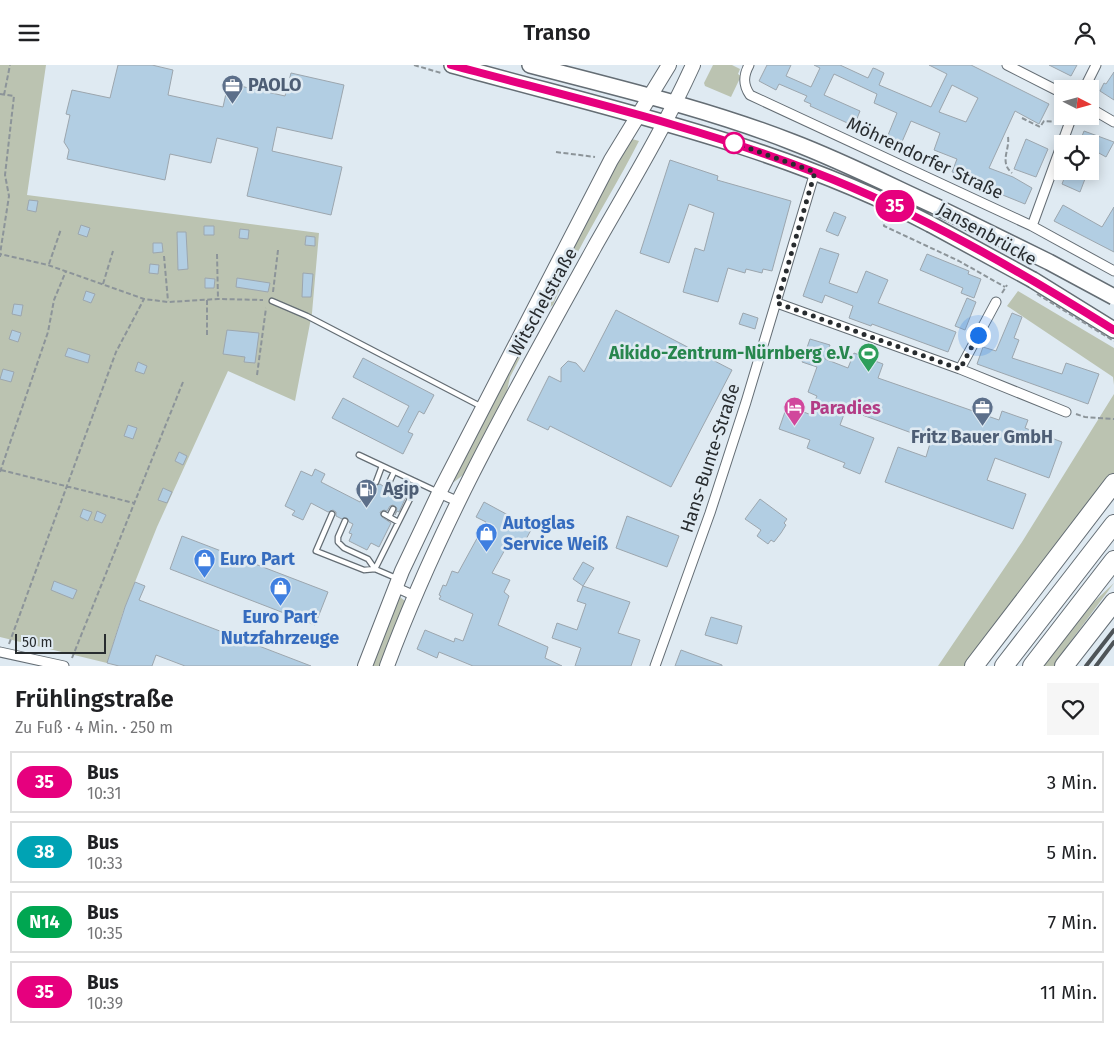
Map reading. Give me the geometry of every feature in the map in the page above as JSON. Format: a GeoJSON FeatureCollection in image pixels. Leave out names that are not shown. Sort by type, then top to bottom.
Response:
{"type":"FeatureCollection","features":[{"type":"Feature","properties":{"kind":"highway"},"geometry":{"type":"LineString","coordinates":[[974,666],[1114,483]]}},
{"type":"Feature","properties":{"kind":"highway"},"geometry":{"type":"LineString","coordinates":[[1004,666],[1114,524]]}},
{"type":"Feature","properties":{"kind":"highway"},"geometry":{"type":"LineString","coordinates":[[1032,666],[1114,560]]}},
{"type":"Feature","properties":{"kind":"highway"},"geometry":{"type":"LineString","coordinates":[[1064,666],[1114,601]]}},
{"type":"Feature","properties":{"kind":"main road","name":"Jansenbrücke"},"geometry":{"type":"LineString","coordinates":[[452,65],[734,143],[815,172],[889,203],[930,224],[1003,263],[1114,330]]}},
{"type":"Feature","properties":{"kind":"main road","name":"Jansenbrücke"},"geometry":{"type":"LineString","coordinates":[[530,65],[650,96],[736,122],[793,142],[937,207],[1049,262],[1114,297]]}},
{"type":"Feature","properties":{"kind":"street","name":"Witschelstraße"},"geometry":{"type":"LineString","coordinates":[[365,666],[397,583],[439,493],[611,160],[669,65]]}},
{"type":"Feature","properties":{"kind":"street","name":"Witschelstraße"},"geometry":{"type":"LineString","coordinates":[[387,666],[415,596],[459,502],[552,323],[676,104],[693,65]]}},
{"type":"Feature","properties":{"kind":"street","name":"Möhrendorfer Straße"},"geometry":{"type":"LineString","coordinates":[[749,65],[744,80],[750,95],[1032,225],[1114,271]]}},
{"type":"Feature","properties":{"kind":"street"},"geometry":{"type":"LineString","coordinates":[[1007,65],[1054,89]]}},
{"type":"Feature","properties":{"kind":"street"},"geometry":{"type":"LineString","coordinates":[[1088,80],[1096,65]]}},
{"type":"Feature","properties":{"kind":"street"},"geometry":{"type":"LineString","coordinates":[[1099,113],[1114,122]]}},
{"type":"Feature","properties":{"kind":"street"},"geometry":{"type":"LineString","coordinates":[[1032,225],[1068,125]]}},
{"type":"Feature","properties":{"kind":"street","name":"Hans-Bunte-Straße"},"geometry":{"type":"LineString","coordinates":[[655,666],[710,513],[777,303],[815,172]]}},
{"type":"Feature","properties":{"kind":"street"},"geometry":{"type":"LineString","coordinates":[[960,369],[996,302]]}},
{"type":"Feature","properties":{"kind":"street"},"geometry":{"type":"LineString","coordinates":[[777,303],[960,369],[1066,411]]}},
{"type":"Feature","properties":{"kind":"street"},"geometry":{"type":"LineString","coordinates":[[532,312],[552,323]]}},
{"type":"Feature","properties":{"kind":"street"},"geometry":{"type":"LineString","coordinates":[[439,493],[459,502]]}},
{"type":"Feature","properties":{"kind":"street"},"geometry":{"type":"LineString","coordinates":[[397,583],[415,596]]}},
{"type":"Feature","properties":{"kind":"street"},"geometry":{"type":"LineString","coordinates":[[3,652],[64,666]]}},
{"type":"Feature","properties":{"kind":"lane"},"geometry":{"type":"LineString","coordinates":[[272,301],[316,321],[483,407]]}},
{"type":"Feature","properties":{"kind":"lane"},"geometry":{"type":"LineString","coordinates":[[359,455],[439,493]]}},
{"type":"Feature","properties":{"kind":"lane"},"geometry":{"type":"LineString","coordinates":[[376,482],[382,466]]}},
{"type":"Feature","properties":{"kind":"lane"},"geometry":{"type":"LineString","coordinates":[[387,487],[394,472]]}},
{"type":"Feature","properties":{"kind":"lane"},"geometry":{"type":"LineString","coordinates":[[400,494],[408,478]]}},
{"type":"Feature","properties":{"kind":"lane"},"geometry":{"type":"LineString","coordinates":[[376,569],[418,483]]}},
{"type":"Feature","properties":{"kind":"lane"},"geometry":{"type":"LineString","coordinates":[[393,509],[387,516],[398,522]]}},
{"type":"Feature","properties":{"kind":"lane"},"geometry":{"type":"LineString","coordinates":[[332,514],[316,551],[364,570],[376,569]]}},
{"type":"Feature","properties":{"kind":"lane"},"geometry":{"type":"LineString","coordinates":[[345,521],[338,537],[338,542],[344,548],[368,559],[376,569],[397,583]]}},
{"type":"Feature","properties":{"kind":"path"},"geometry":{"type":"LineString","coordinates":[[4,95],[10,65]]}},
{"type":"Feature","properties":{"kind":"path"},"geometry":{"type":"LineString","coordinates":[[0,94],[14,96],[5,175],[9,196],[0,255],[48,265],[144,299],[168,302],[206,299],[267,301],[257,375]]}},
{"type":"Feature","properties":{"kind":"path"},"geometry":{"type":"LineString","coordinates":[[1022,118],[1040,127],[1044,121],[1054,121]]}},
{"type":"Feature","properties":{"kind":"path"},"geometry":{"type":"LineString","coordinates":[[1008,137],[1009,143],[1005,157],[1007,169],[1012,173]]}},
{"type":"Feature","properties":{"kind":"path"},"geometry":{"type":"LineString","coordinates":[[556,152],[595,157]]}},
{"type":"Feature","properties":{"kind":"path"},"geometry":{"type":"LineString","coordinates":[[889,203],[882,217],[884,226],[959,261],[1006,287]]}},
{"type":"Feature","properties":{"kind":"path"},"geometry":{"type":"LineString","coordinates":[[48,265],[61,229]]}},
{"type":"Feature","properties":{"kind":"path"},"geometry":{"type":"LineString","coordinates":[[272,301],[278,250]]}},
{"type":"Feature","properties":{"kind":"path"},"geometry":{"type":"LineString","coordinates":[[103,284],[113,251]]}},
{"type":"Feature","properties":{"kind":"path"},"geometry":{"type":"LineString","coordinates":[[217,254],[218,299]]}},
{"type":"Feature","properties":{"kind":"path"},"geometry":{"type":"LineString","coordinates":[[164,256],[168,302]]}},
{"type":"Feature","properties":{"kind":"path"},"geometry":{"type":"LineString","coordinates":[[66,271],[54,300],[48,332],[0,471],[135,503]]}},
{"type":"Feature","properties":{"kind":"path"},"geometry":{"type":"LineString","coordinates":[[3,652],[116,352],[144,299]]}},
{"type":"Feature","properties":{"kind":"path"},"geometry":{"type":"LineString","coordinates":[[206,299],[207,335]]}},
{"type":"Feature","properties":{"kind":"path"},"geometry":{"type":"LineString","coordinates":[[72,659],[183,382]]}},
{"type":"Feature","properties":{"kind":"path"},"geometry":{"type":"LineString","coordinates":[[1066,411],[1085,417],[1114,419]]}},
{"type":"Feature","properties":{"kind":"green space"},"geometry":{"type":"Polygon","coordinates":[[[0,65],[46,65],[27,195],[319,233],[312,313],[295,401],[228,371],[157,527],[123,612],[107,663],[0,637],[0,65]]]}},
{"type":"Feature","properties":{"kind":"green space"},"geometry":{"type":"Polygon","coordinates":[[[713,65],[732,65],[740,69],[738,74],[741,76],[731,97],[705,86],[704,83],[713,65]]]}},
{"type":"Feature","properties":{"kind":"green space"},"geometry":{"type":"Polygon","coordinates":[[[632,139],[639,141],[583,243],[553,305],[549,308],[543,308],[609,178],[632,139]]]}},
{"type":"Feature","properties":{"kind":"green space"},"geometry":{"type":"Polygon","coordinates":[[[1018,291],[1114,348],[1114,385],[1113,377],[1007,306],[1018,291]]]}},
{"type":"Feature","properties":{"kind":"green space"},"geometry":{"type":"Polygon","coordinates":[[[535,320],[538,323],[510,377],[507,391],[463,475],[454,482],[452,479],[535,320]]]}},
{"type":"Feature","properties":{"kind":"green space"},"geometry":{"type":"Polygon","coordinates":[[[1114,394],[1114,473],[966,666],[938,666],[1022,542],[1114,394]]]}},
{"type":"Feature","properties":{"kind":"green space"},"geometry":{"type":"Polygon","coordinates":[[[1114,583],[1068,645],[1070,647],[1055,666],[1041,666],[1078,617],[1114,583]]]}},
{"type":"Feature","properties":{"kind":"green space"},"geometry":{"type":"Polygon","coordinates":[[[400,597],[405,601],[381,666],[371,666],[396,599],[400,597]]]}},
{"type":"Feature","properties":{"kind":"building"},"geometry":{"type":"Polygon","coordinates":[[[118,65],[152,65],[173,70],[168,95],[223,107],[227,89],[238,92],[240,86],[285,96],[291,73],[344,85],[332,139],[277,127],[272,151],[342,167],[331,215],[247,196],[258,148],[217,138],[211,163],[170,154],[165,180],[67,159],[69,150],[64,142],[70,115],[66,114],[72,90],[110,98],[118,65]]]}},
{"type":"Feature","properties":{"kind":"building"},"geometry":{"type":"Polygon","coordinates":[[[767,65],[791,65],[786,76],[811,87],[820,68],[814,65],[840,65],[868,78],[873,68],[884,73],[879,85],[931,107],[947,74],[929,65],[971,65],[1049,104],[1039,124],[1015,111],[989,168],[1013,177],[1032,188],[1025,204],[958,177],[959,174],[952,172],[957,159],[934,150],[940,133],[911,121],[898,151],[884,145],[897,113],[874,103],[877,94],[834,74],[824,95],[860,111],[854,126],[810,106],[811,104],[804,101],[807,96],[779,84],[776,90],[759,81],[767,65]],[[952,85],[939,112],[966,122],[978,98],[952,85]]]}},
{"type":"Feature","properties":{"kind":"building"},"geometry":{"type":"Polygon","coordinates":[[[1049,65],[1077,65],[1071,76],[1049,65]]]}},
{"type":"Feature","properties":{"kind":"building"},"geometry":{"type":"Polygon","coordinates":[[[1114,72],[1114,100],[1100,91],[1104,83],[1106,84],[1114,72]]]}},
{"type":"Feature","properties":{"kind":"building"},"geometry":{"type":"Polygon","coordinates":[[[1084,131],[1095,135],[1082,135],[1084,131]]]}},
{"type":"Feature","properties":{"kind":"building"},"geometry":{"type":"Polygon","coordinates":[[[1099,136],[1114,142],[1106,157],[1099,153],[1099,136]]]}},
{"type":"Feature","properties":{"kind":"building"},"geometry":{"type":"Polygon","coordinates":[[[1026,139],[1048,149],[1036,177],[1014,169],[1026,139]]]}},
{"type":"Feature","properties":{"kind":"building"},"geometry":{"type":"Polygon","coordinates":[[[670,160],[718,176],[717,180],[791,201],[772,271],[763,269],[762,273],[746,269],[745,273],[728,268],[718,302],[683,292],[695,248],[704,251],[714,213],[689,204],[669,263],[640,253],[670,160]]]}},
{"type":"Feature","properties":{"kind":"building"},"geometry":{"type":"Polygon","coordinates":[[[1064,180],[1085,180],[1080,192],[1062,184],[1064,180]]]}},
{"type":"Feature","properties":{"kind":"building"},"geometry":{"type":"Polygon","coordinates":[[[29,200],[38,201],[36,212],[27,210],[29,200]]]}},
{"type":"Feature","properties":{"kind":"building"},"geometry":{"type":"Polygon","coordinates":[[[1063,205],[1102,227],[1114,207],[1114,252],[1054,221],[1063,205]]]}},
{"type":"Feature","properties":{"kind":"building"},"geometry":{"type":"Polygon","coordinates":[[[834,212],[846,217],[838,236],[826,231],[834,212]]]}},
{"type":"Feature","properties":{"kind":"building"},"geometry":{"type":"Polygon","coordinates":[[[81,225],[90,228],[87,237],[78,234],[81,225]]]}},
{"type":"Feature","properties":{"kind":"building"},"geometry":{"type":"Polygon","coordinates":[[[204,226],[214,226],[214,235],[204,235],[204,226]]]}},
{"type":"Feature","properties":{"kind":"building"},"geometry":{"type":"Polygon","coordinates":[[[240,229],[249,230],[248,239],[239,238],[240,229]]]}},
{"type":"Feature","properties":{"kind":"building"},"geometry":{"type":"Polygon","coordinates":[[[177,232],[186,232],[188,269],[178,270],[177,232]]]}},
{"type":"Feature","properties":{"kind":"building"},"geometry":{"type":"Polygon","coordinates":[[[306,236],[315,237],[315,246],[305,245],[306,236]]]}},
{"type":"Feature","properties":{"kind":"building"},"geometry":{"type":"Polygon","coordinates":[[[153,243],[162,243],[163,252],[153,253],[153,243]]]}},
{"type":"Feature","properties":{"kind":"building"},"geometry":{"type":"Polygon","coordinates":[[[820,248],[839,254],[829,283],[857,293],[866,271],[888,280],[878,303],[956,332],[948,352],[872,324],[871,326],[849,318],[853,306],[825,295],[822,303],[803,296],[820,248]]]}},
{"type":"Feature","properties":{"kind":"building"},"geometry":{"type":"Polygon","coordinates":[[[927,254],[969,271],[968,274],[981,279],[974,298],[961,293],[963,288],[920,270],[927,254]]]}},
{"type":"Feature","properties":{"kind":"building"},"geometry":{"type":"Polygon","coordinates":[[[150,264],[159,265],[158,274],[149,273],[150,264]]]}},
{"type":"Feature","properties":{"kind":"building"},"geometry":{"type":"Polygon","coordinates":[[[303,273],[313,274],[311,297],[302,297],[303,273]]]}},
{"type":"Feature","properties":{"kind":"building"},"geometry":{"type":"Polygon","coordinates":[[[205,278],[215,279],[214,288],[205,288],[205,278]]]}},
{"type":"Feature","properties":{"kind":"building"},"geometry":{"type":"Polygon","coordinates":[[[237,278],[270,283],[268,292],[236,287],[237,278]]]}},
{"type":"Feature","properties":{"kind":"building"},"geometry":{"type":"Polygon","coordinates":[[[86,291],[95,294],[91,303],[83,300],[86,291]]]}},
{"type":"Feature","properties":{"kind":"building"},"geometry":{"type":"Polygon","coordinates":[[[967,298],[976,302],[965,330],[955,326],[967,298]]]}},
{"type":"Feature","properties":{"kind":"building"},"geometry":{"type":"Polygon","coordinates":[[[14,304],[23,305],[21,316],[12,314],[14,304]]]}},
{"type":"Feature","properties":{"kind":"building"},"geometry":{"type":"Polygon","coordinates":[[[616,310],[732,370],[671,487],[550,426],[548,430],[527,420],[549,376],[561,382],[561,368],[568,361],[576,363],[584,372],[616,310]]]}},
{"type":"Feature","properties":{"kind":"building"},"geometry":{"type":"Polygon","coordinates":[[[743,313],[758,318],[755,329],[739,324],[743,313]]]}},
{"type":"Feature","properties":{"kind":"building"},"geometry":{"type":"Polygon","coordinates":[[[1012,313],[1022,317],[1014,338],[1019,340],[1012,358],[1062,374],[1066,363],[1099,374],[1088,404],[977,364],[983,347],[996,351],[1012,313]]]}},
{"type":"Feature","properties":{"kind":"building"},"geometry":{"type":"Polygon","coordinates":[[[12,330],[21,333],[18,342],[9,339],[12,330]]]}},
{"type":"Feature","properties":{"kind":"building"},"geometry":{"type":"Polygon","coordinates":[[[227,330],[259,333],[255,363],[244,362],[245,357],[223,354],[227,330]]]}},
{"type":"Feature","properties":{"kind":"building"},"geometry":{"type":"Polygon","coordinates":[[[810,339],[830,345],[825,359],[848,368],[854,353],[883,364],[878,378],[999,420],[1002,411],[1028,420],[1025,428],[1062,442],[1049,478],[995,458],[987,480],[1026,494],[1013,529],[885,482],[898,447],[926,457],[931,440],[846,409],[840,425],[874,438],[860,474],[843,467],[845,463],[807,448],[810,440],[779,429],[787,406],[809,414],[817,396],[808,392],[817,367],[802,362],[810,339]]]}},
{"type":"Feature","properties":{"kind":"building"},"geometry":{"type":"Polygon","coordinates":[[[68,348],[90,355],[88,363],[65,356],[68,348]]]}},
{"type":"Feature","properties":{"kind":"building"},"geometry":{"type":"Polygon","coordinates":[[[363,358],[434,395],[424,414],[419,411],[408,432],[413,434],[403,454],[332,418],[343,398],[398,427],[409,406],[353,377],[363,358]]]}},
{"type":"Feature","properties":{"kind":"building"},"geometry":{"type":"Polygon","coordinates":[[[138,362],[147,366],[144,374],[135,371],[138,362]]]}},
{"type":"Feature","properties":{"kind":"building"},"geometry":{"type":"Polygon","coordinates":[[[3,369],[14,372],[11,382],[0,379],[3,369]]]}},
{"type":"Feature","properties":{"kind":"building"},"geometry":{"type":"Polygon","coordinates":[[[128,425],[137,428],[133,439],[124,436],[128,425]]]}},
{"type":"Feature","properties":{"kind":"building"},"geometry":{"type":"Polygon","coordinates":[[[179,452],[187,456],[183,465],[175,461],[179,452]]]}},
{"type":"Feature","properties":{"kind":"building"},"geometry":{"type":"Polygon","coordinates":[[[315,469],[325,474],[321,482],[360,502],[371,480],[374,486],[380,484],[385,490],[390,489],[396,492],[396,496],[399,498],[406,497],[399,512],[397,511],[395,515],[397,508],[393,505],[387,511],[380,512],[382,517],[391,523],[379,547],[371,543],[367,550],[349,541],[352,534],[349,533],[353,524],[347,518],[342,519],[336,516],[336,512],[333,510],[328,512],[311,503],[303,520],[292,515],[295,511],[285,506],[301,471],[312,476],[315,469]]]}},
{"type":"Feature","properties":{"kind":"building"},"geometry":{"type":"Polygon","coordinates":[[[163,488],[172,492],[167,503],[158,500],[163,488]]]}},
{"type":"Feature","properties":{"kind":"building"},"geometry":{"type":"Polygon","coordinates":[[[760,499],[787,519],[781,533],[774,542],[771,540],[768,544],[757,536],[761,530],[745,519],[760,499]]]}},
{"type":"Feature","properties":{"kind":"building"},"geometry":{"type":"Polygon","coordinates":[[[484,502],[532,528],[524,543],[512,537],[492,573],[510,580],[504,592],[509,596],[498,625],[548,647],[545,658],[562,666],[473,666],[439,652],[437,658],[417,649],[425,630],[454,642],[455,638],[463,641],[473,614],[439,599],[441,596],[439,595],[443,585],[446,586],[452,571],[458,573],[486,522],[476,517],[484,502]]]}},
{"type":"Feature","properties":{"kind":"building"},"geometry":{"type":"Polygon","coordinates":[[[83,509],[92,512],[88,521],[80,517],[83,509]]]}},
{"type":"Feature","properties":{"kind":"building"},"geometry":{"type":"Polygon","coordinates":[[[97,511],[106,515],[102,523],[94,520],[97,511]]]}},
{"type":"Feature","properties":{"kind":"building"},"geometry":{"type":"Polygon","coordinates":[[[627,516],[679,536],[667,567],[616,548],[627,516]]]}},
{"type":"Feature","properties":{"kind":"building"},"geometry":{"type":"Polygon","coordinates":[[[182,536],[328,592],[315,625],[170,569],[182,536]]]}},
{"type":"Feature","properties":{"kind":"building"},"geometry":{"type":"Polygon","coordinates":[[[583,562],[594,568],[583,586],[573,579],[583,562]]]}},
{"type":"Feature","properties":{"kind":"building"},"geometry":{"type":"Polygon","coordinates":[[[54,581],[77,590],[73,599],[51,590],[54,581]]]}},
{"type":"Feature","properties":{"kind":"building"},"geometry":{"type":"Polygon","coordinates":[[[135,582],[145,586],[139,600],[311,666],[185,666],[156,655],[152,666],[119,666],[107,663],[135,582]]]}},
{"type":"Feature","properties":{"kind":"building"},"geometry":{"type":"Polygon","coordinates":[[[583,586],[630,602],[618,633],[640,640],[631,666],[575,666],[581,648],[552,638],[557,623],[577,630],[586,604],[577,601],[583,586]]]}},
{"type":"Feature","properties":{"kind":"building"},"geometry":{"type":"Polygon","coordinates":[[[711,617],[742,626],[737,644],[705,635],[711,617]]]}},
{"type":"Feature","properties":{"kind":"building"},"geometry":{"type":"Polygon","coordinates":[[[681,650],[722,665],[722,666],[675,666],[681,650]]]}},
{"type":"Feature","properties":{"kind":"railway"},"geometry":{"type":"LineString","coordinates":[[1086,666],[1114,630]]}},
{"type":"Feature","properties":{"kind":"railway"},"geometry":{"type":"LineString","coordinates":[[1096,666],[1114,642]]}},
{"type":"Feature","properties":{"kind":"bus line","name":"35"},"geometry":{"type":"LineString","coordinates":[[451,65],[694,131],[815,172],[914,215],[1033,280],[1114,330]]}},
{"type":"Feature","properties":{"kind":"place","name":"PAOLO"},"geometry":{"type":"Point","coordinates":[232,104]}},
{"type":"Feature","properties":{"kind":"place","name":"Aikido-Zentrum-Nürnberg e.V."},"geometry":{"type":"Point","coordinates":[869,372]}},
{"type":"Feature","properties":{"kind":"place","name":"Fritz Bauer GmbH"},"geometry":{"type":"Point","coordinates":[982,426]}},
{"type":"Feature","properties":{"kind":"place","name":"Paradies"},"geometry":{"type":"Point","coordinates":[794,427]}},
{"type":"Feature","properties":{"kind":"place","name":"Agip"},"geometry":{"type":"Point","coordinates":[367,508]}},
{"type":"Feature","properties":{"kind":"place","name":"Autoglas Service Weiß"},"geometry":{"type":"Point","coordinates":[487,552]}},
{"type":"Feature","properties":{"kind":"place","name":"Euro Part"},"geometry":{"type":"Point","coordinates":[204,578]}},
{"type":"Feature","properties":{"kind":"place","name":"Euro Part Nutzfahrzeuge"},"geometry":{"type":"Point","coordinates":[280,606]}},
{"type":"Feature","properties":{"kind":"route"},"geometry":{"type":"LineString","coordinates":[[734,143],[815,172],[777,303],[960,369],[978,335]]}}]}
